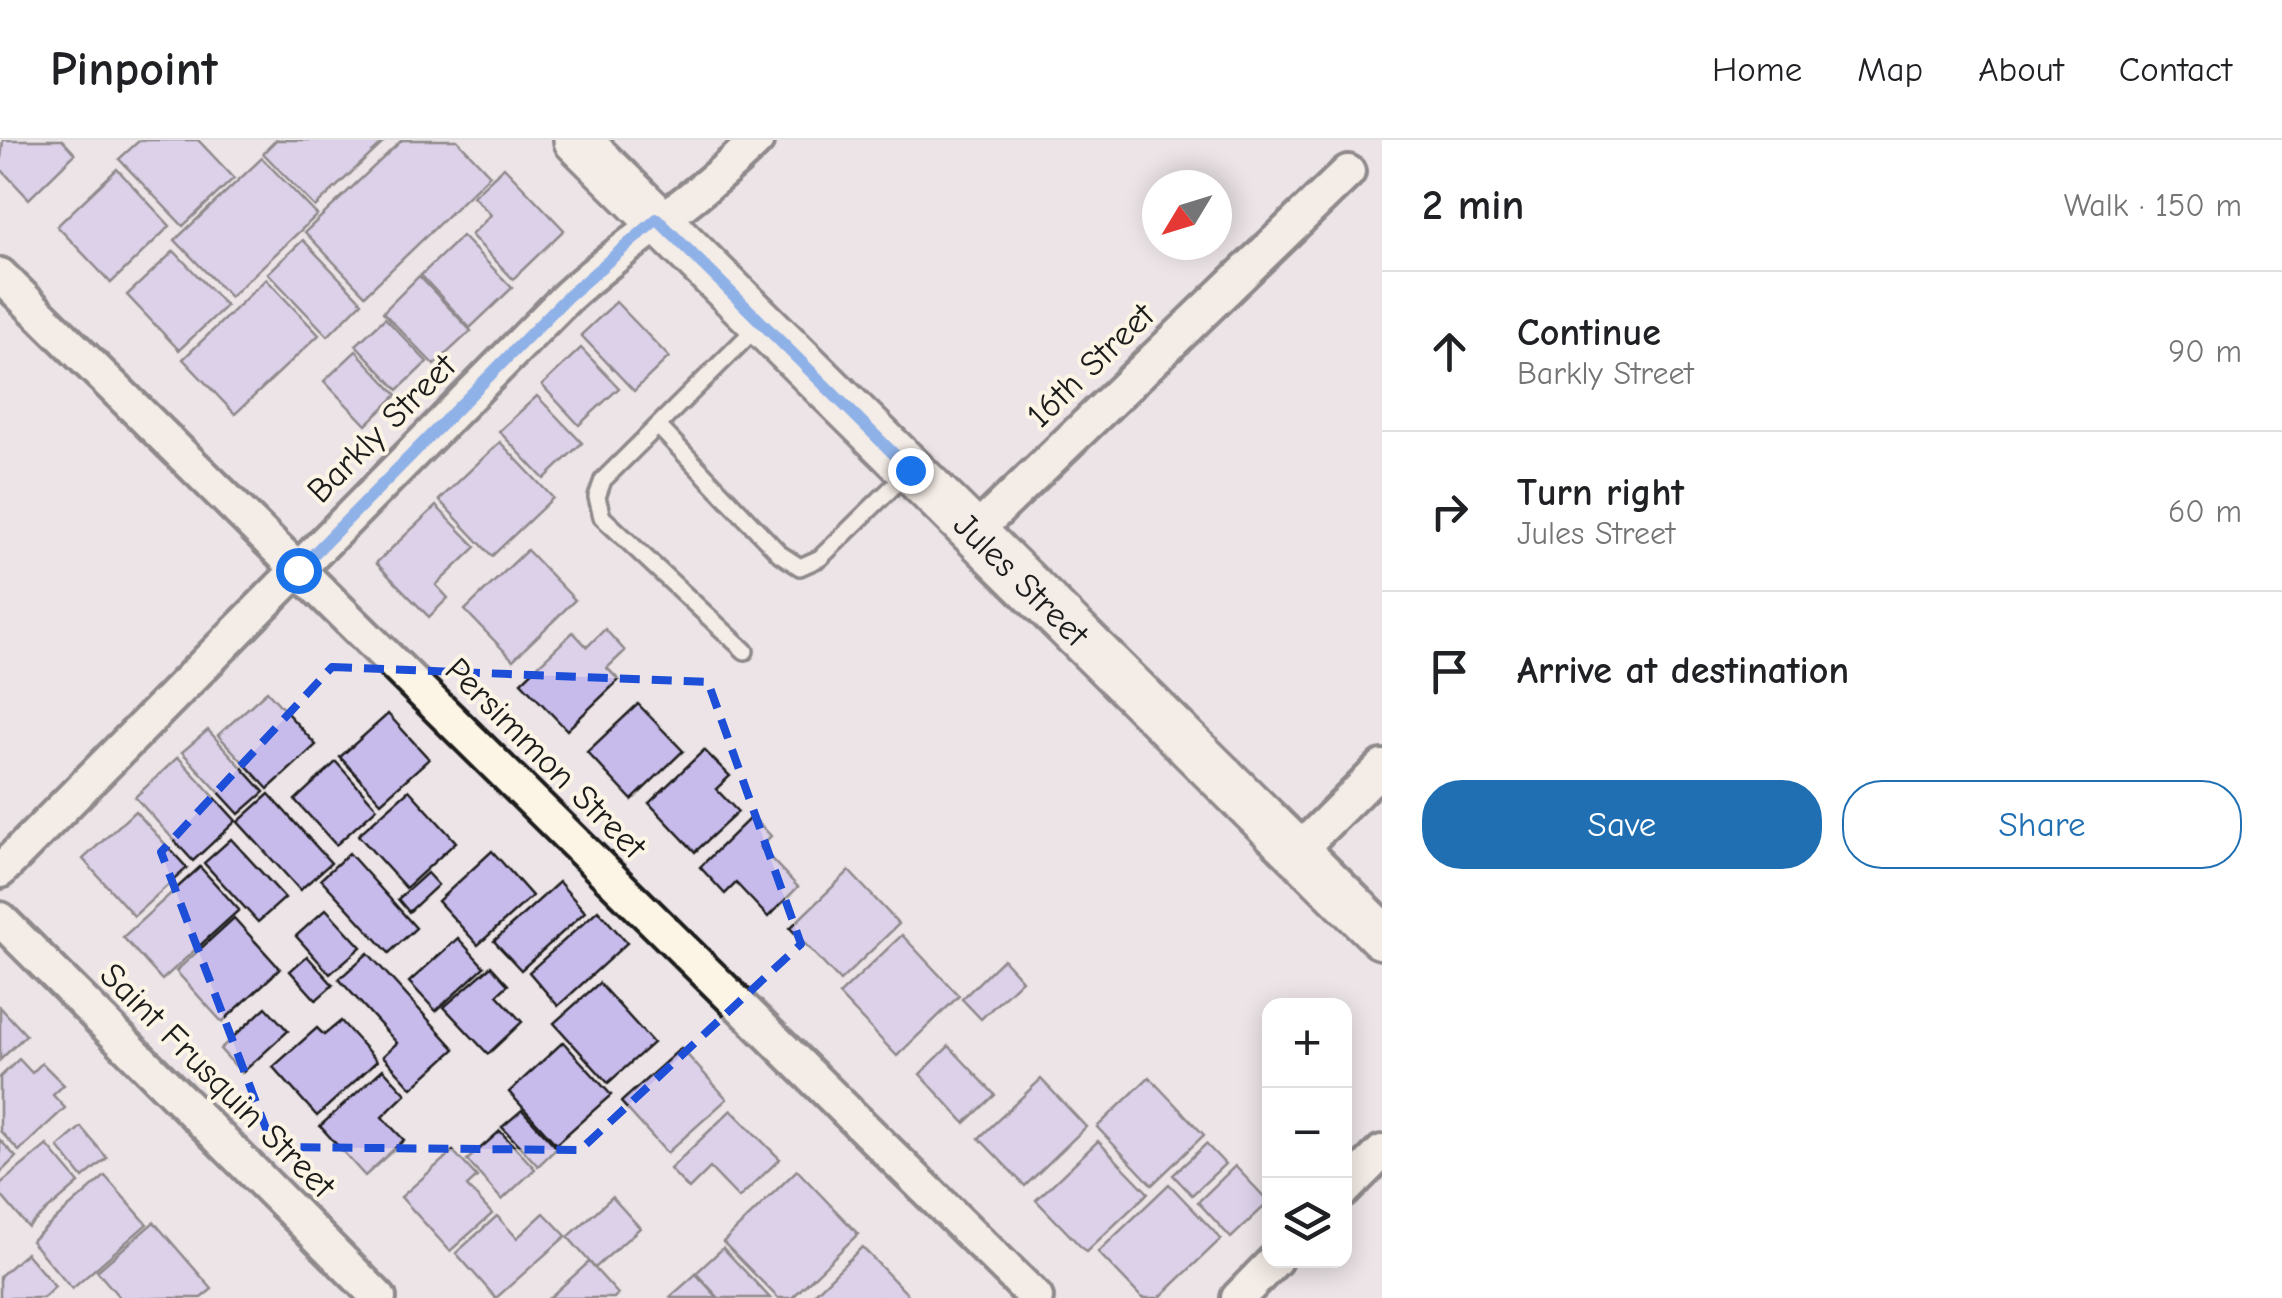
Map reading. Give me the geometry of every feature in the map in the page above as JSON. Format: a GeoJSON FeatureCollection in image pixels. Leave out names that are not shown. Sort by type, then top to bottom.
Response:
{"type":"FeatureCollection","features":[{"type":"Feature","properties":{"kind":"main road","name":"Jules Street"},"geometry":{"type":"LineString","coordinates":[[577,140],[1382,936]]}},
{"type":"Feature","properties":{"kind":"street","name":"Barkly Street"},"geometry":{"type":"LineString","coordinates":[[0,871],[567,297],[757,140]]}},
{"type":"Feature","properties":{"kind":"street","name":"16th Street"},"geometry":{"type":"LineString","coordinates":[[974,532],[1348,172]]}},
{"type":"Feature","properties":{"kind":"street","name":"Persimmon Street"},"geometry":{"type":"LineString","coordinates":[[0,276],[1036,1298]]}},
{"type":"Feature","properties":{"kind":"street"},"geometry":{"type":"LineString","coordinates":[[1297,852],[1382,767]]}},
{"type":"Feature","properties":{"kind":"street","name":"Saint Frusquin Street"},"geometry":{"type":"LineString","coordinates":[[0,919],[379,1298]]}},
{"type":"Feature","properties":{"kind":"street"},"geometry":{"type":"LineString","coordinates":[[1352,1182],[1382,1152]]}},
{"type":"Feature","properties":{"kind":"street"},"geometry":{"type":"LineString","coordinates":[[1238,1298],[1267,1268]]}},
{"type":"Feature","properties":{"kind":"lane"},"geometry":{"type":"LineString","coordinates":[[745,651],[602,517],[597,497],[604,480],[762,323]]}},
{"type":"Feature","properties":{"kind":"lane"},"geometry":{"type":"LineString","coordinates":[[658,426],[780,554],[800,567],[820,558],[910,470]]}},
{"type":"Feature","properties":{"kind":"highlighted area"},"geometry":{"type":"Polygon","coordinates":[[[332,667],[708,682],[801,944],[580,1150],[273,1147],[161,852],[332,667]]]}},
{"type":"Feature","properties":{"kind":"building"},"geometry":{"type":"Polygon","coordinates":[[[3,140],[62,140],[75,154],[29,199],[0,168],[3,140]]]}},
{"type":"Feature","properties":{"kind":"building"},"geometry":{"type":"Polygon","coordinates":[[[140,140],[198,140],[234,178],[183,226],[119,159],[140,140]]]}},
{"type":"Feature","properties":{"kind":"building"},"geometry":{"type":"Polygon","coordinates":[[[276,140],[386,140],[315,207],[263,153],[276,140]]]}},
{"type":"Feature","properties":{"kind":"building"},"geometry":{"type":"Polygon","coordinates":[[[402,140],[457,140],[490,175],[365,295],[305,232],[402,140]]]}},
{"type":"Feature","properties":{"kind":"building"},"geometry":{"type":"Polygon","coordinates":[[[262,158],[317,215],[230,297],[175,240],[262,158]]]}},
{"type":"Feature","properties":{"kind":"building"},"geometry":{"type":"Polygon","coordinates":[[[504,167],[564,230],[513,279],[471,235],[491,215],[473,196],[504,167]]]}},
{"type":"Feature","properties":{"kind":"building"},"geometry":{"type":"Polygon","coordinates":[[[117,169],[170,226],[111,283],[57,226],[117,169]]]}},
{"type":"Feature","properties":{"kind":"building"},"geometry":{"type":"Polygon","coordinates":[[[462,236],[512,288],[470,328],[421,275],[462,236]]]}},
{"type":"Feature","properties":{"kind":"building"},"geometry":{"type":"Polygon","coordinates":[[[303,240],[362,302],[328,336],[268,273],[303,240]]]}},
{"type":"Feature","properties":{"kind":"building"},"geometry":{"type":"Polygon","coordinates":[[[174,251],[226,306],[179,350],[127,295],[174,251]]]}},
{"type":"Feature","properties":{"kind":"building"},"geometry":{"type":"Polygon","coordinates":[[[419,276],[471,331],[434,365],[383,312],[419,276]]]}},
{"type":"Feature","properties":{"kind":"building"},"geometry":{"type":"Polygon","coordinates":[[[266,279],[319,335],[235,414],[183,359],[266,279]]]}},
{"type":"Feature","properties":{"kind":"building"},"geometry":{"type":"Polygon","coordinates":[[[616,302],[669,357],[634,391],[581,335],[616,302]]]}},
{"type":"Feature","properties":{"kind":"building"},"geometry":{"type":"Polygon","coordinates":[[[385,318],[427,362],[398,390],[356,345],[385,318]]]}},
{"type":"Feature","properties":{"kind":"building"},"geometry":{"type":"Polygon","coordinates":[[[581,348],[619,388],[579,425],[542,385],[581,348]]]}},
{"type":"Feature","properties":{"kind":"building"},"geometry":{"type":"Polygon","coordinates":[[[356,351],[397,395],[366,425],[324,381],[356,351]]]}},
{"type":"Feature","properties":{"kind":"building"},"geometry":{"type":"Polygon","coordinates":[[[537,396],[582,443],[544,479],[499,431],[537,396]]]}},
{"type":"Feature","properties":{"kind":"building"},"geometry":{"type":"Polygon","coordinates":[[[500,442],[553,498],[492,556],[439,500],[500,442]]]}},
{"type":"Feature","properties":{"kind":"building"},"geometry":{"type":"Polygon","coordinates":[[[436,506],[476,547],[436,585],[448,598],[429,617],[376,563],[436,506]]]}},
{"type":"Feature","properties":{"kind":"building"},"geometry":{"type":"Polygon","coordinates":[[[527,550],[575,600],[513,660],[465,610],[527,550]]]}},
{"type":"Feature","properties":{"kind":"building"},"geometry":{"type":"Polygon","coordinates":[[[605,629],[625,651],[607,668],[619,680],[567,730],[521,682],[573,632],[587,647],[605,629]]]}},
{"type":"Feature","properties":{"kind":"building"},"geometry":{"type":"Polygon","coordinates":[[[267,691],[316,745],[268,789],[218,735],[267,691]]]}},
{"type":"Feature","properties":{"kind":"building"},"geometry":{"type":"Polygon","coordinates":[[[638,704],[683,751],[632,800],[587,752],[638,704]]]}},
{"type":"Feature","properties":{"kind":"building"},"geometry":{"type":"Polygon","coordinates":[[[388,714],[429,759],[381,802],[340,757],[388,714]]]}},
{"type":"Feature","properties":{"kind":"building"},"geometry":{"type":"Polygon","coordinates":[[[208,730],[264,792],[239,814],[182,752],[208,730]]]}},
{"type":"Feature","properties":{"kind":"building"},"geometry":{"type":"Polygon","coordinates":[[[704,750],[730,776],[716,789],[738,812],[695,852],[649,803],[704,750]]]}},
{"type":"Feature","properties":{"kind":"building"},"geometry":{"type":"Polygon","coordinates":[[[178,757],[236,821],[193,861],[135,797],[178,757]]]}},
{"type":"Feature","properties":{"kind":"building"},"geometry":{"type":"Polygon","coordinates":[[[336,762],[377,808],[336,845],[295,800],[336,762]]]}},
{"type":"Feature","properties":{"kind":"building"},"geometry":{"type":"Polygon","coordinates":[[[409,790],[456,842],[406,888],[358,835],[409,790]]]}},
{"type":"Feature","properties":{"kind":"building"},"geometry":{"type":"Polygon","coordinates":[[[269,794],[331,863],[300,890],[238,822],[269,794]]]}},
{"type":"Feature","properties":{"kind":"building"},"geometry":{"type":"Polygon","coordinates":[[[135,811],[187,868],[134,916],[83,859],[135,811]]]}},
{"type":"Feature","properties":{"kind":"building"},"geometry":{"type":"Polygon","coordinates":[[[752,816],[771,836],[760,847],[798,887],[768,917],[736,883],[725,894],[700,867],[752,816]]]}},
{"type":"Feature","properties":{"kind":"building"},"geometry":{"type":"Polygon","coordinates":[[[231,839],[285,898],[258,922],[204,863],[231,839]]]}},
{"type":"Feature","properties":{"kind":"building"},"geometry":{"type":"Polygon","coordinates":[[[492,851],[532,896],[478,945],[438,901],[492,851]]]}},
{"type":"Feature","properties":{"kind":"building"},"geometry":{"type":"Polygon","coordinates":[[[349,853],[416,928],[389,953],[321,879],[349,853]]]}},
{"type":"Feature","properties":{"kind":"building"},"geometry":{"type":"Polygon","coordinates":[[[200,867],[239,910],[162,980],[123,937],[200,867]]]}},
{"type":"Feature","properties":{"kind":"building"},"geometry":{"type":"Polygon","coordinates":[[[849,871],[899,924],[840,981],[790,928],[849,871]]]}},
{"type":"Feature","properties":{"kind":"building"},"geometry":{"type":"Polygon","coordinates":[[[427,873],[438,885],[409,912],[398,899],[427,873]]]}},
{"type":"Feature","properties":{"kind":"building"},"geometry":{"type":"Polygon","coordinates":[[[559,882],[585,912],[521,970],[494,941],[559,882]]]}},
{"type":"Feature","properties":{"kind":"building"},"geometry":{"type":"Polygon","coordinates":[[[326,909],[361,947],[330,974],[296,936],[326,909]]]}},
{"type":"Feature","properties":{"kind":"building"},"geometry":{"type":"Polygon","coordinates":[[[598,910],[627,943],[558,1006],[529,972],[598,910]]]}},
{"type":"Feature","properties":{"kind":"building"},"geometry":{"type":"Polygon","coordinates":[[[234,918],[280,969],[222,1022],[176,971],[234,918]]]}},
{"type":"Feature","properties":{"kind":"building"},"geometry":{"type":"Polygon","coordinates":[[[902,935],[959,996],[897,1056],[839,995],[902,935]]]}},
{"type":"Feature","properties":{"kind":"building"},"geometry":{"type":"Polygon","coordinates":[[[458,938],[484,967],[436,1011],[409,982],[458,938]]]}},
{"type":"Feature","properties":{"kind":"building"},"geometry":{"type":"Polygon","coordinates":[[[368,953],[455,1049],[412,1088],[383,1056],[397,1043],[339,979],[368,953]]]}},
{"type":"Feature","properties":{"kind":"building"},"geometry":{"type":"Polygon","coordinates":[[[307,956],[333,985],[316,1000],[290,971],[307,956]]]}},
{"type":"Feature","properties":{"kind":"building"},"geometry":{"type":"Polygon","coordinates":[[[1003,959],[1022,980],[981,1019],[962,999],[1003,959]]]}},
{"type":"Feature","properties":{"kind":"building"},"geometry":{"type":"Polygon","coordinates":[[[491,966],[508,985],[497,995],[522,1022],[488,1054],[444,1007],[491,966]]]}},
{"type":"Feature","properties":{"kind":"building"},"geometry":{"type":"Polygon","coordinates":[[[599,983],[653,1043],[608,1083],[554,1023],[599,983]]]}},
{"type":"Feature","properties":{"kind":"building"},"geometry":{"type":"Polygon","coordinates":[[[0,1007],[26,1035],[0,1060],[0,1007]]]}},
{"type":"Feature","properties":{"kind":"building"},"geometry":{"type":"Polygon","coordinates":[[[266,1007],[288,1031],[242,1073],[220,1049],[266,1007]]]}},
{"type":"Feature","properties":{"kind":"building"},"geometry":{"type":"Polygon","coordinates":[[[341,1021],[377,1061],[317,1116],[273,1067],[317,1028],[324,1035],[341,1021]]]}},
{"type":"Feature","properties":{"kind":"building"},"geometry":{"type":"Polygon","coordinates":[[[563,1042],[611,1095],[556,1144],[509,1092],[563,1042]]]}},
{"type":"Feature","properties":{"kind":"building"},"geometry":{"type":"Polygon","coordinates":[[[949,1046],[995,1095],[965,1123],[920,1074],[949,1046]]]}},
{"type":"Feature","properties":{"kind":"building"},"geometry":{"type":"Polygon","coordinates":[[[681,1048],[727,1099],[667,1153],[621,1102],[681,1048]]]}},
{"type":"Feature","properties":{"kind":"building"},"geometry":{"type":"Polygon","coordinates":[[[19,1059],[32,1073],[42,1063],[64,1085],[53,1095],[65,1108],[19,1151],[0,1131],[0,1077],[19,1059]]]}},
{"type":"Feature","properties":{"kind":"building"},"geometry":{"type":"Polygon","coordinates":[[[383,1069],[406,1094],[382,1117],[404,1140],[365,1176],[320,1126],[383,1069]]]}},
{"type":"Feature","properties":{"kind":"building"},"geometry":{"type":"Polygon","coordinates":[[[1149,1077],[1204,1135],[1152,1185],[1097,1127],[1149,1077]]]}},
{"type":"Feature","properties":{"kind":"building"},"geometry":{"type":"Polygon","coordinates":[[[1041,1079],[1086,1127],[1025,1186],[979,1138],[1041,1079]]]}},
{"type":"Feature","properties":{"kind":"building"},"geometry":{"type":"Polygon","coordinates":[[[522,1110],[557,1148],[538,1166],[502,1127],[522,1110]]]}},
{"type":"Feature","properties":{"kind":"building"},"geometry":{"type":"Polygon","coordinates":[[[731,1110],[780,1159],[739,1198],[710,1168],[689,1189],[670,1169],[731,1110]]]}},
{"type":"Feature","properties":{"kind":"building"},"geometry":{"type":"Polygon","coordinates":[[[81,1127],[107,1158],[83,1178],[58,1147],[81,1127]]]}},
{"type":"Feature","properties":{"kind":"building"},"geometry":{"type":"Polygon","coordinates":[[[500,1131],[535,1169],[502,1200],[467,1160],[500,1131]]]}},
{"type":"Feature","properties":{"kind":"building"},"geometry":{"type":"Polygon","coordinates":[[[0,1140],[16,1157],[0,1173],[0,1140]]]}},
{"type":"Feature","properties":{"kind":"building"},"geometry":{"type":"Polygon","coordinates":[[[1098,1141],[1148,1193],[1086,1252],[1036,1200],[1098,1141]]]}},
{"type":"Feature","properties":{"kind":"building"},"geometry":{"type":"Polygon","coordinates":[[[1206,1144],[1225,1164],[1192,1195],[1173,1175],[1206,1144]]]}},
{"type":"Feature","properties":{"kind":"building"},"geometry":{"type":"Polygon","coordinates":[[[47,1145],[79,1183],[28,1227],[0,1194],[0,1184],[47,1145]]]}},
{"type":"Feature","properties":{"kind":"building"},"geometry":{"type":"Polygon","coordinates":[[[453,1151],[477,1177],[467,1186],[492,1214],[450,1251],[401,1197],[453,1151]]]}},
{"type":"Feature","properties":{"kind":"building"},"geometry":{"type":"Polygon","coordinates":[[[1235,1166],[1262,1195],[1262,1209],[1231,1238],[1198,1202],[1235,1166]]]}},
{"type":"Feature","properties":{"kind":"building"},"geometry":{"type":"Polygon","coordinates":[[[797,1170],[858,1234],[792,1298],[778,1298],[723,1242],[797,1170]]]}},
{"type":"Feature","properties":{"kind":"building"},"geometry":{"type":"Polygon","coordinates":[[[105,1176],[147,1224],[72,1289],[31,1241],[105,1176]]]}},
{"type":"Feature","properties":{"kind":"building"},"geometry":{"type":"Polygon","coordinates":[[[1169,1184],[1221,1239],[1159,1298],[1142,1298],[1098,1252],[1169,1184]]]}},
{"type":"Feature","properties":{"kind":"building"},"geometry":{"type":"Polygon","coordinates":[[[612,1197],[640,1228],[595,1268],[568,1237],[612,1197]]]}},
{"type":"Feature","properties":{"kind":"building"},"geometry":{"type":"Polygon","coordinates":[[[544,1213],[566,1236],[496,1298],[456,1253],[497,1216],[517,1238],[544,1213]]]}},
{"type":"Feature","properties":{"kind":"building"},"geometry":{"type":"Polygon","coordinates":[[[154,1222],[212,1289],[201,1298],[120,1298],[97,1271],[154,1222]]]}},
{"type":"Feature","properties":{"kind":"building"},"geometry":{"type":"Polygon","coordinates":[[[862,1247],[911,1298],[810,1298],[862,1247]]]}},
{"type":"Feature","properties":{"kind":"building"},"geometry":{"type":"Polygon","coordinates":[[[723,1248],[770,1298],[719,1298],[696,1273],[723,1248]]]}},
{"type":"Feature","properties":{"kind":"building"},"geometry":{"type":"Polygon","coordinates":[[[26,1253],[55,1287],[43,1298],[0,1298],[0,1276],[26,1253]]]}},
{"type":"Feature","properties":{"kind":"building"},"geometry":{"type":"Polygon","coordinates":[[[589,1262],[618,1294],[614,1298],[549,1298],[589,1262]]]}},
{"type":"Feature","properties":{"kind":"building"},"geometry":{"type":"Polygon","coordinates":[[[696,1274],[718,1298],[670,1297],[696,1274]]]}},
{"type":"Feature","properties":{"kind":"route"},"geometry":{"type":"LineString","coordinates":[[298,570],[567,297],[657,219],[910,470]]}}]}
